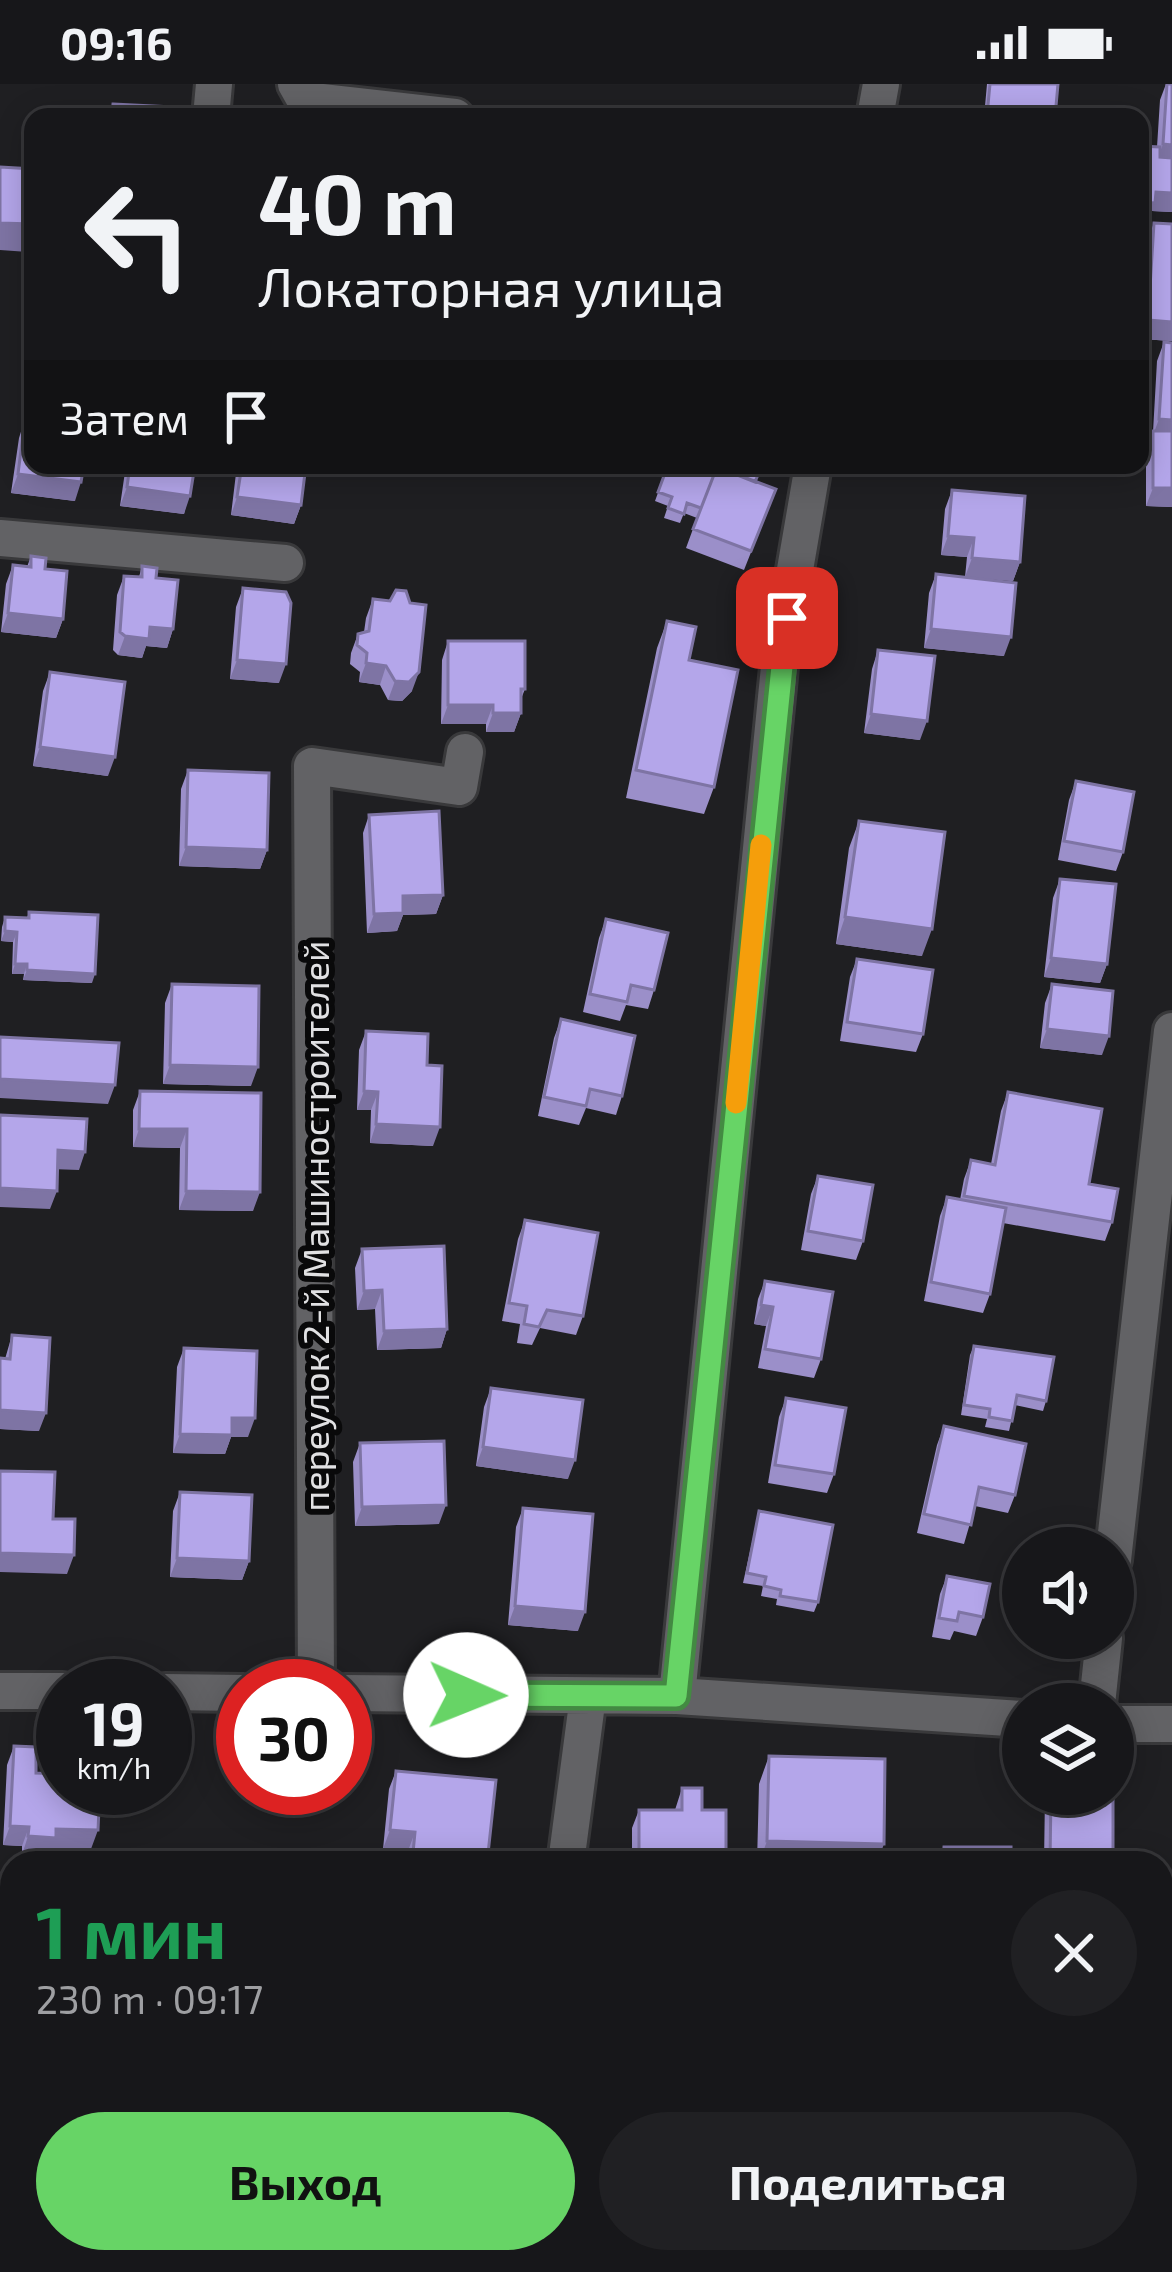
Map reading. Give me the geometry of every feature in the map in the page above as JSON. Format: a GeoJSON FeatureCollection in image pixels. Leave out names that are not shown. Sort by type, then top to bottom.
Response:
{"type":"FeatureCollection","features":[{"type":"Feature","properties":{"kind":"street"},"geometry":{"type":"LineString","coordinates":[[296,84],[305,100],[376,108]]}},
{"type":"Feature","properties":{"kind":"street"},"geometry":{"type":"LineString","coordinates":[[676,1696],[780,657],[811,474]]}},
{"type":"Feature","properties":{"kind":"street"},"geometry":{"type":"LineString","coordinates":[[0,538],[285,563]]}},
{"type":"Feature","properties":{"kind":"street","name":"переулок 2-й Машиностроителей"},"geometry":{"type":"LineString","coordinates":[[316,1659],[312,766],[459,787],[465,752]]}},
{"type":"Feature","properties":{"kind":"street"},"geometry":{"type":"LineString","coordinates":[[1117,1527],[1172,1031]]}},
{"type":"Feature","properties":{"kind":"street"},"geometry":{"type":"LineString","coordinates":[[0,1690],[36,1691]]}},
{"type":"Feature","properties":{"kind":"street"},"geometry":{"type":"LineString","coordinates":[[372,1694],[676,1696],[1002,1718]]}},
{"type":"Feature","properties":{"kind":"street"},"geometry":{"type":"LineString","coordinates":[[568,1851],[588,1696]]}},
{"type":"Feature","properties":{"kind":"street"},"geometry":{"type":"LineString","coordinates":[[1134,1724],[1172,1724]]}},
{"type":"Feature","properties":{"kind":"building"},"geometry":{"type":"Polygon","coordinates":[[[990,84],[1058,84],[1056,108],[988,108],[990,84]]]}},
{"type":"Feature","properties":{"kind":"building"},"geometry":{"type":"Polygon","coordinates":[[[1167,84],[1172,84],[1172,145],[1163,144],[1167,84]]]}},
{"type":"Feature","properties":{"kind":"building"},"geometry":{"type":"Polygon","coordinates":[[[113,104],[172,107],[172,108],[113,108],[113,104]]]}},
{"type":"Feature","properties":{"kind":"building"},"geometry":{"type":"Polygon","coordinates":[[[1149,146],[1160,147],[1160,157],[1172,158],[1172,193],[1156,192],[1155,203],[1149,203],[1149,146]]]}},
{"type":"Feature","properties":{"kind":"building"},"geometry":{"type":"Polygon","coordinates":[[[0,167],[24,168],[24,224],[0,223],[0,167]]]}},
{"type":"Feature","properties":{"kind":"building"},"geometry":{"type":"Polygon","coordinates":[[[1154,223],[1172,224],[1172,322],[1149,320],[1154,223]]]}},
{"type":"Feature","properties":{"kind":"building"},"geometry":{"type":"Polygon","coordinates":[[[1164,342],[1172,343],[1172,420],[1159,419],[1164,342]]]}},
{"type":"Feature","properties":{"kind":"building"},"geometry":{"type":"Polygon","coordinates":[[[24,427],[24,474],[82,474],[81,482],[18,474],[24,427]]]}},
{"type":"Feature","properties":{"kind":"building"},"geometry":{"type":"Polygon","coordinates":[[[1153,431],[1172,431],[1172,488],[1153,488],[1153,431]]]}},
{"type":"Feature","properties":{"kind":"building"},"geometry":{"type":"Polygon","coordinates":[[[129,474],[194,474],[190,496],[127,487],[129,474]]]}},
{"type":"Feature","properties":{"kind":"building"},"geometry":{"type":"Polygon","coordinates":[[[241,474],[305,474],[301,505],[237,497],[241,474]]]}},
{"type":"Feature","properties":{"kind":"building"},"geometry":{"type":"Polygon","coordinates":[[[665,474],[714,474],[701,508],[687,503],[684,514],[668,508],[672,497],[658,492],[665,474]]]}},
{"type":"Feature","properties":{"kind":"building"},"geometry":{"type":"Polygon","coordinates":[[[714,474],[736,474],[776,489],[751,551],[693,529],[714,474]]]}},
{"type":"Feature","properties":{"kind":"building"},"geometry":{"type":"Polygon","coordinates":[[[735,474],[758,474],[755,482],[735,474]]]}},
{"type":"Feature","properties":{"kind":"building"},"geometry":{"type":"Polygon","coordinates":[[[952,490],[1025,496],[1020,562],[972,558],[974,538],[948,536],[952,490]]]}},
{"type":"Feature","properties":{"kind":"building"},"geometry":{"type":"Polygon","coordinates":[[[31,556],[46,558],[45,569],[67,571],[63,619],[8,613],[13,565],[31,567],[31,556]]]}},
{"type":"Feature","properties":{"kind":"building"},"geometry":{"type":"Polygon","coordinates":[[[142,566],[157,568],[156,578],[178,580],[173,629],[150,627],[149,639],[120,632],[124,576],[142,577],[142,566]]]}},
{"type":"Feature","properties":{"kind":"building"},"geometry":{"type":"Polygon","coordinates":[[[936,574],[1016,583],[1011,637],[931,629],[936,574]]]}},
{"type":"Feature","properties":{"kind":"building"},"geometry":{"type":"Polygon","coordinates":[[[243,588],[286,592],[291,603],[286,664],[237,660],[243,588]]]}},
{"type":"Feature","properties":{"kind":"building"},"geometry":{"type":"Polygon","coordinates":[[[396,590],[406,591],[410,603],[426,605],[419,672],[409,682],[395,681],[386,666],[366,663],[367,653],[357,645],[358,634],[369,631],[373,599],[390,601],[396,590]]]}},
{"type":"Feature","properties":{"kind":"building"},"geometry":{"type":"Polygon","coordinates":[[[667,621],[696,627],[689,660],[738,670],[714,787],[636,770],[667,621]]]}},
{"type":"Feature","properties":{"kind":"building"},"geometry":{"type":"Polygon","coordinates":[[[448,641],[525,641],[521,713],[493,713],[493,705],[448,705],[448,641]]]}},
{"type":"Feature","properties":{"kind":"building"},"geometry":{"type":"Polygon","coordinates":[[[878,650],[935,656],[927,721],[871,714],[878,650]]]}},
{"type":"Feature","properties":{"kind":"building"},"geometry":{"type":"Polygon","coordinates":[[[50,672],[125,682],[115,757],[40,747],[50,672]]]}},
{"type":"Feature","properties":{"kind":"building"},"geometry":{"type":"Polygon","coordinates":[[[188,770],[269,773],[267,850],[186,847],[188,770]]]}},
{"type":"Feature","properties":{"kind":"building"},"geometry":{"type":"Polygon","coordinates":[[[1076,781],[1134,792],[1123,852],[1064,841],[1076,781]]]}},
{"type":"Feature","properties":{"kind":"building"},"geometry":{"type":"Polygon","coordinates":[[[439,811],[443,895],[403,896],[403,913],[374,914],[369,815],[439,811]]]}},
{"type":"Feature","properties":{"kind":"building"},"geometry":{"type":"Polygon","coordinates":[[[859,821],[945,832],[932,929],[845,917],[859,821]]]}},
{"type":"Feature","properties":{"kind":"building"},"geometry":{"type":"Polygon","coordinates":[[[1060,879],[1116,884],[1107,964],[1051,958],[1060,879]]]}},
{"type":"Feature","properties":{"kind":"building"},"geometry":{"type":"Polygon","coordinates":[[[29,912],[98,915],[95,974],[27,970],[27,964],[15,964],[17,932],[5,931],[5,917],[29,918],[29,912]]]}},
{"type":"Feature","properties":{"kind":"building"},"geometry":{"type":"Polygon","coordinates":[[[606,919],[668,933],[654,990],[631,985],[627,1002],[590,994],[606,919]]]}},
{"type":"Feature","properties":{"kind":"building"},"geometry":{"type":"Polygon","coordinates":[[[857,959],[933,970],[923,1034],[847,1022],[857,959]]]}},
{"type":"Feature","properties":{"kind":"building"},"geometry":{"type":"Polygon","coordinates":[[[172,984],[259,986],[258,1067],[170,1065],[172,984]]]}},
{"type":"Feature","properties":{"kind":"building"},"geometry":{"type":"Polygon","coordinates":[[[1052,984],[1113,991],[1109,1036],[1047,1029],[1052,984]]]}},
{"type":"Feature","properties":{"kind":"building"},"geometry":{"type":"Polygon","coordinates":[[[561,1019],[635,1036],[622,1096],[590,1089],[586,1106],[544,1097],[561,1019]]]}},
{"type":"Feature","properties":{"kind":"building"},"geometry":{"type":"Polygon","coordinates":[[[366,1031],[428,1034],[427,1065],[442,1066],[440,1127],[376,1124],[378,1092],[364,1091],[366,1031]]]}},
{"type":"Feature","properties":{"kind":"building"},"geometry":{"type":"Polygon","coordinates":[[[0,1037],[119,1043],[115,1085],[0,1079],[0,1037]]]}},
{"type":"Feature","properties":{"kind":"building"},"geometry":{"type":"Polygon","coordinates":[[[140,1091],[261,1093],[260,1192],[186,1191],[187,1129],[139,1129],[140,1091]]]}},
{"type":"Feature","properties":{"kind":"building"},"geometry":{"type":"Polygon","coordinates":[[[1008,1092],[1102,1109],[1089,1184],[1118,1189],[1112,1222],[964,1196],[971,1160],[995,1165],[1008,1092]]]}},
{"type":"Feature","properties":{"kind":"building"},"geometry":{"type":"Polygon","coordinates":[[[0,1115],[87,1119],[85,1152],[58,1150],[57,1191],[0,1188],[0,1115]]]}},
{"type":"Feature","properties":{"kind":"building"},"geometry":{"type":"Polygon","coordinates":[[[818,1176],[873,1185],[863,1241],[808,1231],[818,1176]]]}},
{"type":"Feature","properties":{"kind":"building"},"geometry":{"type":"Polygon","coordinates":[[[947,1197],[1006,1208],[990,1294],[931,1282],[947,1197]]]}},
{"type":"Feature","properties":{"kind":"building"},"geometry":{"type":"Polygon","coordinates":[[[525,1220],[598,1233],[583,1316],[547,1310],[539,1327],[524,1324],[527,1306],[509,1303],[525,1220]]]}},
{"type":"Feature","properties":{"kind":"building"},"geometry":{"type":"Polygon","coordinates":[[[444,1246],[447,1329],[384,1331],[382,1290],[364,1291],[362,1249],[444,1246]]]}},
{"type":"Feature","properties":{"kind":"building"},"geometry":{"type":"Polygon","coordinates":[[[765,1281],[833,1292],[821,1359],[765,1349],[773,1307],[761,1305],[765,1281]]]}},
{"type":"Feature","properties":{"kind":"building"},"geometry":{"type":"Polygon","coordinates":[[[12,1335],[50,1338],[46,1413],[0,1410],[0,1358],[10,1359],[12,1335]]]}},
{"type":"Feature","properties":{"kind":"building"},"geometry":{"type":"Polygon","coordinates":[[[974,1346],[1054,1357],[1046,1401],[1017,1395],[1012,1421],[989,1417],[990,1409],[964,1405],[974,1346]]]}},
{"type":"Feature","properties":{"kind":"building"},"geometry":{"type":"Polygon","coordinates":[[[184,1348],[257,1351],[255,1418],[232,1418],[232,1435],[180,1434],[184,1348]]]}},
{"type":"Feature","properties":{"kind":"building"},"geometry":{"type":"Polygon","coordinates":[[[491,1388],[583,1400],[575,1460],[483,1447],[491,1388]]]}},
{"type":"Feature","properties":{"kind":"building"},"geometry":{"type":"Polygon","coordinates":[[[786,1398],[846,1408],[834,1474],[775,1465],[786,1398]]]}},
{"type":"Feature","properties":{"kind":"building"},"geometry":{"type":"Polygon","coordinates":[[[944,1426],[1026,1444],[1015,1495],[979,1487],[971,1525],[924,1514],[944,1426]]]}},
{"type":"Feature","properties":{"kind":"building"},"geometry":{"type":"Polygon","coordinates":[[[444,1441],[446,1505],[362,1507],[360,1443],[444,1441]]]}},
{"type":"Feature","properties":{"kind":"building"},"geometry":{"type":"Polygon","coordinates":[[[0,1471],[55,1472],[53,1519],[75,1519],[74,1555],[0,1553],[0,1471]]]}},
{"type":"Feature","properties":{"kind":"building"},"geometry":{"type":"Polygon","coordinates":[[[180,1492],[252,1495],[249,1561],[177,1558],[180,1492]]]}},
{"type":"Feature","properties":{"kind":"building"},"geometry":{"type":"Polygon","coordinates":[[[523,1508],[593,1514],[585,1612],[515,1606],[523,1508]]]}},
{"type":"Feature","properties":{"kind":"building"},"geometry":{"type":"Polygon","coordinates":[[[759,1511],[833,1525],[818,1602],[780,1596],[781,1590],[764,1586],[766,1577],[747,1573],[759,1511]]]}},
{"type":"Feature","properties":{"kind":"building"},"geometry":{"type":"Polygon","coordinates":[[[947,1576],[990,1584],[983,1617],[959,1612],[957,1621],[939,1618],[947,1576]]]}},
{"type":"Feature","properties":{"kind":"building"},"geometry":{"type":"Polygon","coordinates":[[[14,1746],[36,1747],[36,1815],[99,1815],[98,1830],[56,1829],[56,1838],[28,1836],[29,1827],[10,1826],[14,1746]]]}},
{"type":"Feature","properties":{"kind":"building"},"geometry":{"type":"Polygon","coordinates":[[[769,1756],[885,1759],[884,1844],[767,1841],[769,1756]]]}},
{"type":"Feature","properties":{"kind":"building"},"geometry":{"type":"Polygon","coordinates":[[[396,1771],[496,1780],[488,1851],[413,1851],[415,1832],[390,1830],[396,1771]]]}},
{"type":"Feature","properties":{"kind":"building"},"geometry":{"type":"Polygon","coordinates":[[[682,1788],[702,1788],[702,1810],[726,1810],[726,1851],[639,1851],[639,1810],[682,1810],[682,1788]]]}},
{"type":"Feature","properties":{"kind":"building"},"geometry":{"type":"Polygon","coordinates":[[[1051,1815],[1113,1815],[1113,1851],[1050,1851],[1051,1815]]]}},
{"type":"Feature","properties":{"kind":"building"},"geometry":{"type":"Polygon","coordinates":[[[944,1847],[1011,1847],[1011,1851],[944,1851],[944,1847]]]}},
{"type":"Feature","properties":{"kind":"slow traffic"},"geometry":{"type":"LineString","coordinates":[[736,1103],[761,845]]}},
{"type":"Feature","properties":{"kind":"route"},"geometry":{"type":"LineString","coordinates":[[466,1695],[676,1696],[787,618]]}}]}
